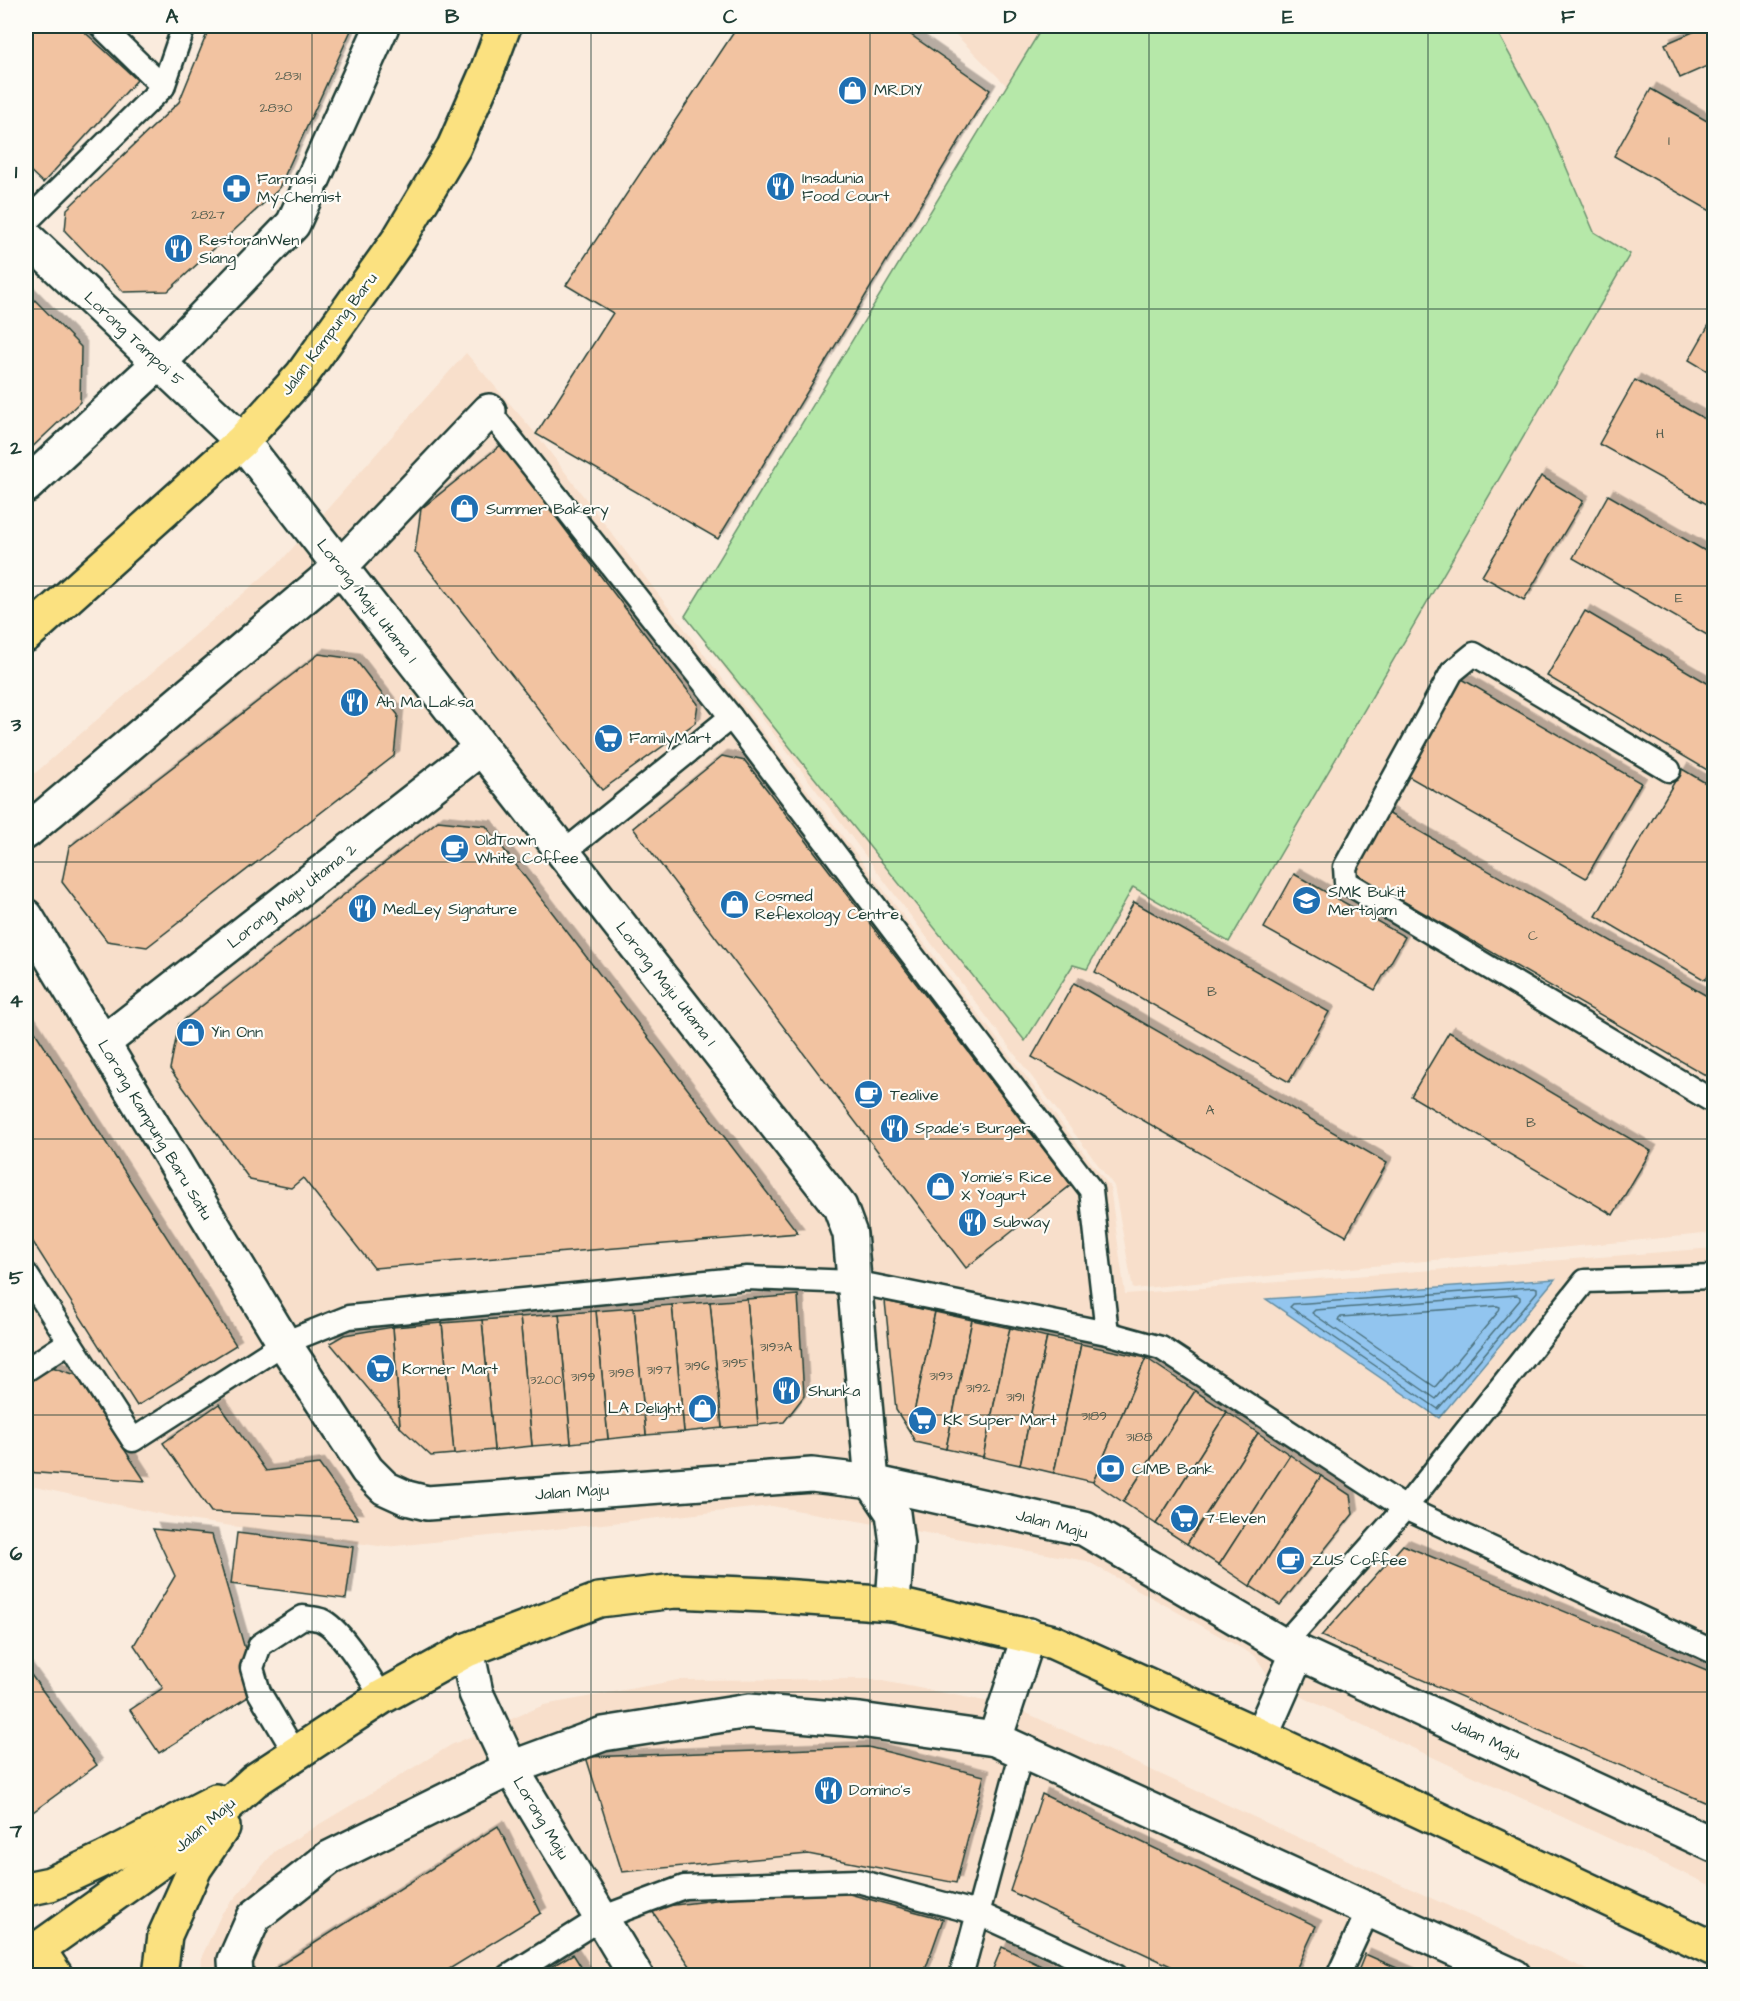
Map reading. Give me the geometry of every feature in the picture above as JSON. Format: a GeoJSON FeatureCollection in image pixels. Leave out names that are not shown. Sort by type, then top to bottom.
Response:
{"type":"FeatureCollection","features":[{"type":"Feature","properties":{"kind":"main road","name":"Jalan Kampung Baru"},"geometry":{"type":"LineString","coordinates":[[26,635],[242,441],[302,375],[399,239],[454,147],[504,26]]}},
{"type":"Feature","properties":{"kind":"main road","name":"Jalan Maju"},"geometry":{"type":"LineString","coordinates":[[32,1950],[185,1845],[254,1780],[382,1697],[467,1650],[599,1600],[675,1591],[893,1604],[1053,1642],[1261,1736],[1714,1949]]}},
{"type":"Feature","properties":{"kind":"main road"},"geometry":{"type":"LineString","coordinates":[[26,1889],[50,1884],[104,1859],[254,1780]]}},
{"type":"Feature","properties":{"kind":"main road"},"geometry":{"type":"LineString","coordinates":[[160,1976],[165,1935],[195,1868],[254,1780]]}},
{"type":"Feature","properties":{"kind":"main road"},"geometry":{"type":"LineString","coordinates":[[32,1950],[56,1976]]}},
{"type":"Feature","properties":{"kind":"street"},"geometry":{"type":"LineString","coordinates":[[26,486],[159,363],[293,224],[382,26]]}},
{"type":"Feature","properties":{"kind":"street","name":"Lorong Tampoi 5"},"geometry":{"type":"LineString","coordinates":[[26,237],[242,441]]}},
{"type":"Feature","properties":{"kind":"street"},"geometry":{"type":"LineString","coordinates":[[26,832],[340,567],[489,411]]}},
{"type":"Feature","properties":{"kind":"street","name":"Lorong Maju Utama 1"},"geometry":{"type":"LineString","coordinates":[[242,441],[840,1207],[850,1234],[872,1482],[893,1513],[897,1544],[893,1604]]}},
{"type":"Feature","properties":{"kind":"street","name":"Lorong Maju Utama 2"},"geometry":{"type":"LineString","coordinates":[[103,1043],[481,748]]}},
{"type":"Feature","properties":{"kind":"street","name":"Lorong Kampung Baru Satu"},"geometry":{"type":"LineString","coordinates":[[26,916],[284,1343],[367,1470]]}},
{"type":"Feature","properties":{"kind":"street","name":"Jalan Maju"},"geometry":{"type":"LineString","coordinates":[[367,1470],[385,1488],[407,1498],[427,1503],[812,1475],[872,1482],[1084,1529],[1291,1649],[1714,1845]]}},
{"type":"Feature","properties":{"kind":"street"},"geometry":{"type":"LineString","coordinates":[[1009,1745],[1029,1635]]}},
{"type":"Feature","properties":{"kind":"street"},"geometry":{"type":"LineString","coordinates":[[1261,1736],[1291,1649]]}},
{"type":"Feature","properties":{"kind":"street","name":"Lorong Maju"},"geometry":{"type":"LineString","coordinates":[[467,1650],[476,1693],[511,1768],[636,1976]]}},
{"type":"Feature","properties":{"kind":"street"},"geometry":{"type":"LineString","coordinates":[[236,1976],[235,1960],[254,1917],[329,1858],[511,1768],[603,1734],[749,1711],[860,1720],[1009,1745],[1514,1976]]}},
{"type":"Feature","properties":{"kind":"lane"},"geometry":{"type":"LineString","coordinates":[[101,26],[163,87]]}},
{"type":"Feature","properties":{"kind":"lane"},"geometry":{"type":"LineString","coordinates":[[26,222],[163,87],[184,26]]}},
{"type":"Feature","properties":{"kind":"lane"},"geometry":{"type":"LineString","coordinates":[[489,411],[731,717],[1091,1190],[1107,1333]]}},
{"type":"Feature","properties":{"kind":"lane"},"geometry":{"type":"LineString","coordinates":[[1669,770],[1474,654],[1452,672],[1345,867],[1346,882],[1714,1102]]}},
{"type":"Feature","properties":{"kind":"lane"},"geometry":{"type":"LineString","coordinates":[[563,853],[731,717]]}},
{"type":"Feature","properties":{"kind":"lane"},"geometry":{"type":"LineString","coordinates":[[26,1274],[133,1440],[284,1343],[350,1317],[747,1278],[854,1282],[1107,1333],[1161,1348],[1405,1508],[1714,1652]]}},
{"type":"Feature","properties":{"kind":"lane"},"geometry":{"type":"LineString","coordinates":[[1291,1649],[1585,1281],[1714,1277]]}},
{"type":"Feature","properties":{"kind":"lane"},"geometry":{"type":"LineString","coordinates":[[26,1370],[69,1342]]}},
{"type":"Feature","properties":{"kind":"lane"},"geometry":{"type":"LineString","coordinates":[[295,1753],[259,1692],[252,1668],[260,1645],[303,1617],[322,1620],[351,1648],[382,1697]]}},
{"type":"Feature","properties":{"kind":"lane"},"geometry":{"type":"LineString","coordinates":[[961,1976],[978,1913],[1009,1745]]}},
{"type":"Feature","properties":{"kind":"lane"},"geometry":{"type":"LineString","coordinates":[[509,1976],[601,1918],[684,1887],[858,1881],[978,1913],[1116,1976]]}},
{"type":"Feature","properties":{"kind":"lane"},"geometry":{"type":"LineString","coordinates":[[1338,1976],[1369,1909]]}},
{"type":"Feature","properties":{"kind":"shaded area","name":"SMK Bukit Mertajam"},"geometry":{"type":"Polygon","coordinates":[[[947,26],[1714,26],[1714,1233],[1133,1289],[1114,1186],[685,616],[1006,85],[947,26]]]}},
{"type":"Feature","properties":{"kind":"shaded area"},"geometry":{"type":"Polygon","coordinates":[[[466,353],[536,434],[1110,1187],[1125,1294],[1714,1248],[1714,1887],[1274,1684],[1255,1656],[1087,1561],[772,1506],[386,1547],[188,1520],[26,1485],[26,781],[281,561],[466,353]]]}},
{"type":"Feature","properties":{"kind":"shaded area"},"geometry":{"type":"Polygon","coordinates":[[[872,1679],[1011,1706],[1599,1975],[201,1976],[202,1956],[222,1913],[275,1851],[451,1745],[544,1705],[678,1680],[872,1679]]]}},
{"type":"Feature","properties":{"kind":"green space"},"geometry":{"type":"Polygon","coordinates":[[[1043,26],[1494,26],[1549,127],[1594,232],[1630,254],[1229,942],[1133,887],[1087,969],[1073,965],[1025,1041],[685,616],[1043,26]]]}},
{"type":"Feature","properties":{"kind":"water"},"geometry":{"type":"Polygon","coordinates":[[[1555,1279],[1439,1418],[1266,1299],[1555,1279]]]}},
{"type":"Feature","properties":{"kind":"building"},"geometry":{"type":"Polygon","coordinates":[[[26,26],[78,26],[137,80],[43,183],[26,167],[26,26]]]}},
{"type":"Feature","properties":{"kind":"building"},"geometry":{"type":"Polygon","coordinates":[[[210,26],[353,26],[278,190],[168,291],[124,292],[65,231],[67,209],[179,102],[210,26]]]}},
{"type":"Feature","properties":{"kind":"building","name":"Insadunia Food Court"},"geometry":{"type":"Polygon","coordinates":[[[738,26],[898,26],[990,90],[718,539],[536,434],[613,313],[566,285],[738,26]]]}},
{"type":"Feature","properties":{"kind":"building"},"geometry":{"type":"Polygon","coordinates":[[[1707,26],[1714,26],[1714,63],[1680,78],[1665,44],[1707,26]]]}},
{"type":"Feature","properties":{"kind":"building"},"geometry":{"type":"Polygon","coordinates":[[[1651,89],[1714,125],[1714,213],[1614,156],[1651,89]]]}},
{"type":"Feature","properties":{"kind":"building"},"geometry":{"type":"Polygon","coordinates":[[[26,291],[81,347],[80,402],[26,453],[26,291]]]}},
{"type":"Feature","properties":{"kind":"building"},"geometry":{"type":"Polygon","coordinates":[[[1714,316],[1714,375],[1689,360],[1714,316]]]}},
{"type":"Feature","properties":{"kind":"building"},"geometry":{"type":"Polygon","coordinates":[[[1635,380],[1714,424],[1714,508],[1599,444],[1635,380]]]}},
{"type":"Feature","properties":{"kind":"building"},"geometry":{"type":"Polygon","coordinates":[[[501,445],[698,704],[695,723],[602,790],[415,552],[421,509],[501,445]]]}},
{"type":"Feature","properties":{"kind":"building"},"geometry":{"type":"Polygon","coordinates":[[[1541,476],[1583,501],[1524,600],[1482,576],[1541,476]]]}},
{"type":"Feature","properties":{"kind":"building"},"geometry":{"type":"Polygon","coordinates":[[[1608,495],[1714,556],[1714,639],[1573,558],[1608,495]]]}},
{"type":"Feature","properties":{"kind":"building"},"geometry":{"type":"Polygon","coordinates":[[[1585,611],[1714,687],[1714,774],[1547,676],[1585,611]]]}},
{"type":"Feature","properties":{"kind":"building"},"geometry":{"type":"Polygon","coordinates":[[[319,654],[355,659],[398,715],[394,756],[147,947],[107,941],[62,882],[69,847],[319,654]]]}},
{"type":"Feature","properties":{"kind":"building"},"geometry":{"type":"Polygon","coordinates":[[[1462,679],[1641,783],[1586,878],[1406,775],[1462,679]]]}},
{"type":"Feature","properties":{"kind":"building"},"geometry":{"type":"Polygon","coordinates":[[[722,756],[745,761],[1071,1185],[966,1268],[633,828],[722,756]]]}},
{"type":"Feature","properties":{"kind":"building"},"geometry":{"type":"Polygon","coordinates":[[[1682,769],[1714,788],[1714,964],[1705,980],[1596,916],[1682,769]]]}},
{"type":"Feature","properties":{"kind":"building"},"geometry":{"type":"Polygon","coordinates":[[[1386,812],[1714,1000],[1714,1080],[1351,871],[1386,812]]]}},
{"type":"Feature","properties":{"kind":"building"},"geometry":{"type":"Polygon","coordinates":[[[438,821],[486,826],[798,1233],[374,1268],[303,1178],[291,1188],[250,1180],[170,1069],[179,1024],[438,821]]]}},
{"type":"Feature","properties":{"kind":"building"},"geometry":{"type":"Polygon","coordinates":[[[1294,874],[1405,937],[1375,990],[1264,928],[1294,874]]]}},
{"type":"Feature","properties":{"kind":"building"},"geometry":{"type":"Polygon","coordinates":[[[1134,902],[1329,1012],[1289,1082],[1095,972],[1134,902]]]}},
{"type":"Feature","properties":{"kind":"building"},"geometry":{"type":"Polygon","coordinates":[[[1074,983],[1387,1163],[1346,1236],[1032,1057],[1074,983]]]}},
{"type":"Feature","properties":{"kind":"building"},"geometry":{"type":"Polygon","coordinates":[[[26,1018],[236,1345],[137,1406],[26,1231],[26,1018]]]}},
{"type":"Feature","properties":{"kind":"building"},"geometry":{"type":"Polygon","coordinates":[[[1449,1032],[1651,1151],[1613,1215],[1411,1096],[1449,1032]]]}},
{"type":"Feature","properties":{"kind":"building"},"geometry":{"type":"Polygon","coordinates":[[[798,1295],[804,1396],[784,1422],[758,1425],[747,1299],[798,1295]]]}},
{"type":"Feature","properties":{"kind":"building"},"geometry":{"type":"Polygon","coordinates":[[[747,1299],[758,1425],[722,1428],[710,1302],[747,1299]]]}},
{"type":"Feature","properties":{"kind":"building"},"geometry":{"type":"Polygon","coordinates":[[[885,1301],[935,1312],[910,1432],[896,1410],[885,1301]]]}},
{"type":"Feature","properties":{"kind":"building"},"geometry":{"type":"Polygon","coordinates":[[[710,1302],[722,1428],[684,1432],[672,1305],[710,1302]]]}},
{"type":"Feature","properties":{"kind":"building"},"geometry":{"type":"Polygon","coordinates":[[[672,1305],[684,1432],[646,1435],[634,1308],[672,1305]]]}},
{"type":"Feature","properties":{"kind":"building"},"geometry":{"type":"Polygon","coordinates":[[[634,1308],[646,1435],[608,1439],[596,1311],[634,1308]]]}},
{"type":"Feature","properties":{"kind":"building"},"geometry":{"type":"Polygon","coordinates":[[[596,1311],[608,1439],[571,1443],[559,1314],[596,1311]]]}},
{"type":"Feature","properties":{"kind":"building"},"geometry":{"type":"Polygon","coordinates":[[[935,1312],[972,1320],[946,1449],[915,1442],[910,1432],[935,1312]]]}},
{"type":"Feature","properties":{"kind":"building"},"geometry":{"type":"Polygon","coordinates":[[[559,1314],[571,1443],[532,1446],[520,1317],[559,1314]]]}},
{"type":"Feature","properties":{"kind":"building"},"geometry":{"type":"Polygon","coordinates":[[[520,1317],[532,1446],[494,1450],[482,1320],[520,1317]]]}},
{"type":"Feature","properties":{"kind":"building"},"geometry":{"type":"Polygon","coordinates":[[[482,1320],[494,1450],[454,1454],[442,1323],[482,1320]]]}},
{"type":"Feature","properties":{"kind":"building"},"geometry":{"type":"Polygon","coordinates":[[[972,1320],[1010,1328],[983,1457],[946,1449],[972,1320]]]}},
{"type":"Feature","properties":{"kind":"building"},"geometry":{"type":"Polygon","coordinates":[[[442,1323],[454,1454],[431,1456],[400,1427],[393,1327],[442,1323]]]}},
{"type":"Feature","properties":{"kind":"building"},"geometry":{"type":"Polygon","coordinates":[[[393,1327],[400,1427],[330,1343],[344,1335],[393,1327]]]}},
{"type":"Feature","properties":{"kind":"building"},"geometry":{"type":"Polygon","coordinates":[[[1010,1328],[1047,1337],[1020,1465],[983,1457],[1010,1328]]]}},
{"type":"Feature","properties":{"kind":"building"},"geometry":{"type":"Polygon","coordinates":[[[1047,1337],[1081,1344],[1054,1473],[1020,1465],[1047,1337]]]}},
{"type":"Feature","properties":{"kind":"building"},"geometry":{"type":"Polygon","coordinates":[[[1081,1344],[1146,1358],[1093,1482],[1054,1473],[1081,1344]]]}},
{"type":"Feature","properties":{"kind":"building"},"geometry":{"type":"Polygon","coordinates":[[[1146,1358],[1195,1391],[1123,1502],[1093,1482],[1146,1358]]]}},
{"type":"Feature","properties":{"kind":"building"},"geometry":{"type":"Polygon","coordinates":[[[52,1367],[76,1375],[145,1481],[26,1472],[26,1384],[52,1367]]]}},
{"type":"Feature","properties":{"kind":"building"},"geometry":{"type":"Polygon","coordinates":[[[1195,1391],[1227,1412],[1156,1524],[1123,1502],[1195,1391]]]}},
{"type":"Feature","properties":{"kind":"building"},"geometry":{"type":"Polygon","coordinates":[[[219,1404],[266,1471],[319,1464],[358,1519],[211,1512],[163,1443],[219,1404]]]}},
{"type":"Feature","properties":{"kind":"building"},"geometry":{"type":"Polygon","coordinates":[[[1227,1412],[1258,1433],[1187,1544],[1156,1524],[1227,1412]]]}},
{"type":"Feature","properties":{"kind":"building"},"geometry":{"type":"Polygon","coordinates":[[[1258,1433],[1290,1455],[1219,1565],[1187,1544],[1258,1433]]]}},
{"type":"Feature","properties":{"kind":"building"},"geometry":{"type":"Polygon","coordinates":[[[1290,1455],[1321,1476],[1250,1586],[1219,1565],[1290,1455]]]}},
{"type":"Feature","properties":{"kind":"building"},"geometry":{"type":"Polygon","coordinates":[[[1321,1476],[1350,1495],[1353,1514],[1280,1605],[1250,1586],[1321,1476]]]}},
{"type":"Feature","properties":{"kind":"building"},"geometry":{"type":"Polygon","coordinates":[[[153,1529],[212,1535],[247,1656],[248,1697],[159,1753],[130,1710],[163,1688],[134,1645],[175,1576],[153,1529]]]}},
{"type":"Feature","properties":{"kind":"building"},"geometry":{"type":"Polygon","coordinates":[[[237,1533],[353,1547],[346,1599],[231,1584],[237,1533]]]}},
{"type":"Feature","properties":{"kind":"building"},"geometry":{"type":"Polygon","coordinates":[[[1403,1545],[1714,1673],[1714,1806],[1321,1636],[1403,1545]]]}},
{"type":"Feature","properties":{"kind":"building"},"geometry":{"type":"Polygon","coordinates":[[[26,1668],[97,1765],[26,1817],[26,1668]]]}},
{"type":"Feature","properties":{"kind":"building"},"geometry":{"type":"Polygon","coordinates":[[[868,1747],[984,1776],[956,1883],[808,1854],[622,1872],[586,1757],[868,1747]]]}},
{"type":"Feature","properties":{"kind":"building"},"geometry":{"type":"Polygon","coordinates":[[[1042,1794],[1316,1926],[1293,1976],[1192,1976],[1010,1891],[1042,1794]]]}},
{"type":"Feature","properties":{"kind":"building"},"geometry":{"type":"Polygon","coordinates":[[[498,1826],[541,1913],[438,1976],[274,1976],[271,1971],[498,1826]]]}},
{"type":"Feature","properties":{"kind":"building"},"geometry":{"type":"Polygon","coordinates":[[[823,1887],[943,1919],[923,1976],[697,1976],[650,1908],[823,1887]]]}},
{"type":"Feature","properties":{"kind":"building"},"geometry":{"type":"Polygon","coordinates":[[[1002,1947],[1062,1976],[990,1976],[1002,1947]]]}},
{"type":"Feature","properties":{"kind":"building"},"geometry":{"type":"Polygon","coordinates":[[[573,1954],[587,1976],[535,1976],[573,1954]]]}},
{"type":"Feature","properties":{"kind":"building"},"geometry":{"type":"Polygon","coordinates":[[[1365,1954],[1415,1976],[1356,1976],[1365,1954]]]}},
{"type":"Feature","properties":{"kind":"place","name":"MR.DIY"},"geometry":{"type":"Point","coordinates":[853,90]}},
{"type":"Feature","properties":{"kind":"place","name":"Insadunia Food Court"},"geometry":{"type":"Point","coordinates":[781,187]}},
{"type":"Feature","properties":{"kind":"place","name":"Farmasi My-Chemist"},"geometry":{"type":"Point","coordinates":[236,188]}},
{"type":"Feature","properties":{"kind":"place","name":"RestoranWen Siang"},"geometry":{"type":"Point","coordinates":[178,249]}},
{"type":"Feature","properties":{"kind":"place","name":"Summer Bakery"},"geometry":{"type":"Point","coordinates":[465,509]}},
{"type":"Feature","properties":{"kind":"place","name":"Ah Ma Laksa"},"geometry":{"type":"Point","coordinates":[355,702]}},
{"type":"Feature","properties":{"kind":"place","name":"FamilyMart"},"geometry":{"type":"Point","coordinates":[608,738]}},
{"type":"Feature","properties":{"kind":"place","name":"OldTown White Coffee"},"geometry":{"type":"Point","coordinates":[454,849]}},
{"type":"Feature","properties":{"kind":"place","name":"SMK Bukit Mertajam"},"geometry":{"type":"Point","coordinates":[1307,901]}},
{"type":"Feature","properties":{"kind":"place","name":"Cosmed Reflexology Centre"},"geometry":{"type":"Point","coordinates":[734,905]}},
{"type":"Feature","properties":{"kind":"place","name":"MedLey Signature"},"geometry":{"type":"Point","coordinates":[362,909]}},
{"type":"Feature","properties":{"kind":"place","name":"Yin Onn"},"geometry":{"type":"Point","coordinates":[190,1032]}},
{"type":"Feature","properties":{"kind":"place","name":"Tealive"},"geometry":{"type":"Point","coordinates":[869,1095]}},
{"type":"Feature","properties":{"kind":"place","name":"Spade's Burger"},"geometry":{"type":"Point","coordinates":[894,1128]}},
{"type":"Feature","properties":{"kind":"place","name":"Yomie's Rice X Yogurt"},"geometry":{"type":"Point","coordinates":[940,1186]}},
{"type":"Feature","properties":{"kind":"place","name":"Subway"},"geometry":{"type":"Point","coordinates":[972,1222]}},
{"type":"Feature","properties":{"kind":"place","name":"Korner Mart"},"geometry":{"type":"Point","coordinates":[381,1369]}},
{"type":"Feature","properties":{"kind":"place","name":"Shunka"},"geometry":{"type":"Point","coordinates":[787,1391]}},
{"type":"Feature","properties":{"kind":"place","name":"LA Delight"},"geometry":{"type":"Point","coordinates":[703,1408]}},
{"type":"Feature","properties":{"kind":"place","name":"KK Super Mart"},"geometry":{"type":"Point","coordinates":[922,1420]}},
{"type":"Feature","properties":{"kind":"place","name":"CIMB Bank"},"geometry":{"type":"Point","coordinates":[1111,1469]}},
{"type":"Feature","properties":{"kind":"place","name":"7-Eleven"},"geometry":{"type":"Point","coordinates":[1184,1518]}},
{"type":"Feature","properties":{"kind":"place","name":"ZUS Coffee"},"geometry":{"type":"Point","coordinates":[1291,1560]}},
{"type":"Feature","properties":{"kind":"place","name":"Domino's"},"geometry":{"type":"Point","coordinates":[828,1790]}}]}
